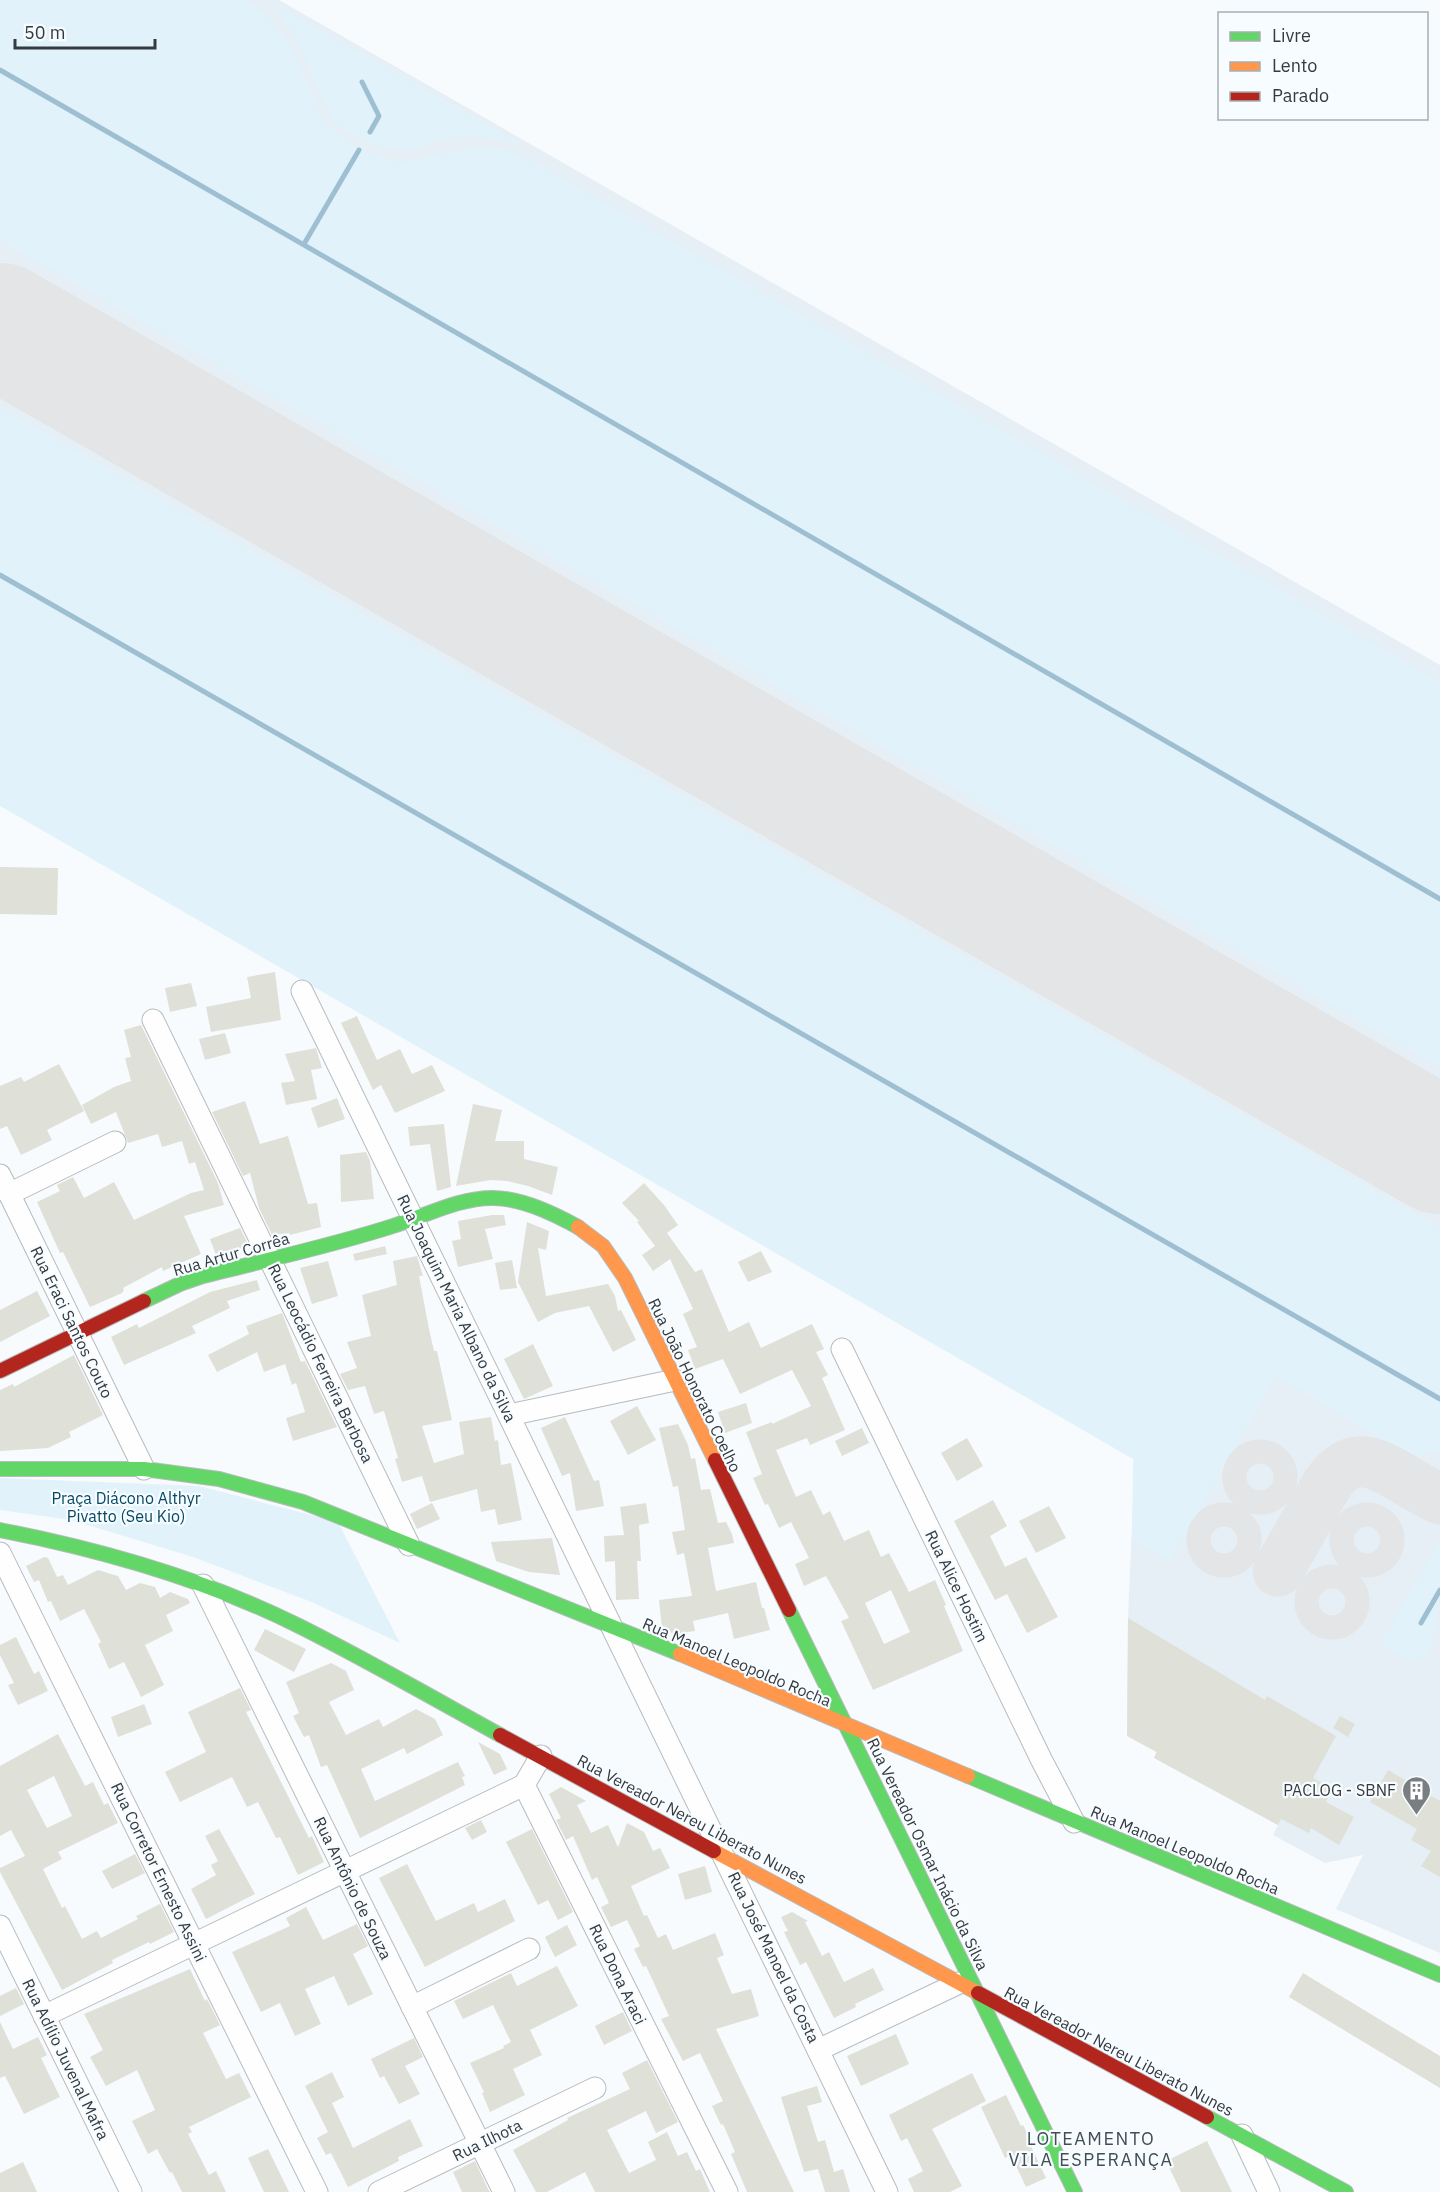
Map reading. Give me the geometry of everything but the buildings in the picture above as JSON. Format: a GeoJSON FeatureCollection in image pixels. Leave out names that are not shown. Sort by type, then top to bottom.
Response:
{"type":"FeatureCollection","features":[{"type":"Feature","properties":{"kind":"main road","name":"Rua João Honorato Coelho"},"geometry":{"type":"LineString","coordinates":[[413,1218],[462,1202],[484,1198],[503,1198],[523,1202],[578,1224],[598,1239],[612,1255],[845,1725]]}},
{"type":"Feature","properties":{"kind":"main road","name":"Rua Artur Corrêa"},"geometry":{"type":"LineString","coordinates":[[0,1371],[180,1284],[394,1226],[413,1218]]}},
{"type":"Feature","properties":{"kind":"main road","name":"Rua Manoel Leopoldo Rocha"},"geometry":{"type":"LineString","coordinates":[[0,1469],[144,1468],[219,1479],[303,1502],[612,1626],[1440,1975]]}},
{"type":"Feature","properties":{"kind":"main road","name":"Rua Vereador Nereu Liberato Nunes"},"geometry":{"type":"LineString","coordinates":[[0,1530],[55,1540],[112,1555],[203,1585],[299,1626],[1346,2192]]}},
{"type":"Feature","properties":{"kind":"main road","name":"Rua Vereador Osmar Inácio da Silva"},"geometry":{"type":"LineString","coordinates":[[845,1725],[1075,2192]]}},
{"type":"Feature","properties":{"kind":"street","name":"Rua Joaquim Maria Albano da Silva"},"geometry":{"type":"LineString","coordinates":[[302,991],[612,1626]]}},
{"type":"Feature","properties":{"kind":"street","name":"Rua Leocádio Ferreira Barbosa"},"geometry":{"type":"LineString","coordinates":[[153,1020],[409,1545]]}},
{"type":"Feature","properties":{"kind":"street"},"geometry":{"type":"LineString","coordinates":[[4,1184],[115,1142]]}},
{"type":"Feature","properties":{"kind":"street","name":"Rua Eraci Santos Couto"},"geometry":{"type":"LineString","coordinates":[[4,1184],[144,1468]]}},
{"type":"Feature","properties":{"kind":"street","name":"Rua Alice Hostim"},"geometry":{"type":"LineString","coordinates":[[842,1349],[1041,1759],[1074,1822]]}},
{"type":"Feature","properties":{"kind":"street"},"geometry":{"type":"LineString","coordinates":[[509,1415],[675,1380]]}},
{"type":"Feature","properties":{"kind":"street","name":"Rua Corretor Ernesto Assini"},"geometry":{"type":"LineString","coordinates":[[0,1553],[317,2192]]}},
{"type":"Feature","properties":{"kind":"street","name":"Rua Antônio de Souza"},"geometry":{"type":"LineString","coordinates":[[203,1585],[504,2192]]}},
{"type":"Feature","properties":{"kind":"street","name":"Rua José Manoel da Costa"},"geometry":{"type":"LineString","coordinates":[[612,1626],[887,2192]]}},
{"type":"Feature","properties":{"kind":"street"},"geometry":{"type":"LineString","coordinates":[[44,2016],[524,1785],[540,1756]]}},
{"type":"Feature","properties":{"kind":"street","name":"Rua Dona Araci"},"geometry":{"type":"LineString","coordinates":[[524,1785],[727,2192]]}},
{"type":"Feature","properties":{"kind":"street","name":"Rua Adílio Juvenal Mafra"},"geometry":{"type":"LineString","coordinates":[[0,1926],[131,2192]]}},
{"type":"Feature","properties":{"kind":"street"},"geometry":{"type":"LineString","coordinates":[[412,2007],[529,1949]]}},
{"type":"Feature","properties":{"kind":"street"},"geometry":{"type":"LineString","coordinates":[[818,2050],[959,1983]]}},
{"type":"Feature","properties":{"kind":"street","name":"Rua Ilhota"},"geometry":{"type":"LineString","coordinates":[[379,2192],[595,2088]]}},
{"type":"Feature","properties":{"kind":"street"},"geometry":{"type":"LineString","coordinates":[[1242,2135],[1269,2192]]}},
{"type":"Feature","properties":{"kind":"shaded area"},"geometry":{"type":"Polygon","coordinates":[[[0,0],[279,0],[1440,665],[1440,1953],[1336,1909],[1363,1855],[1325,1863],[1273,1835],[1278,1825],[1154,1758],[1156,1752],[1127,1736],[1128,1618],[1135,1458],[0,803],[0,0]]]}},
{"type":"Feature","properties":{"kind":"green space"},"geometry":{"type":"Polygon","coordinates":[[[0,0],[247,0],[267,16],[290,43],[324,121],[356,148],[400,163],[459,150],[485,147],[504,149],[541,166],[1440,682],[1440,1067],[0,240],[0,0]]]}},
{"type":"Feature","properties":{"kind":"green space"},"geometry":{"type":"Polygon","coordinates":[[[274,4],[521,144],[461,137],[439,140],[418,149],[408,150],[384,147],[350,133],[329,112],[300,46],[274,4]]]}},
{"type":"Feature","properties":{"kind":"green space"},"geometry":{"type":"Polygon","coordinates":[[[0,407],[1440,1228],[1440,1451],[1418,1456],[1406,1453],[1276,1376],[1170,1561],[1132,1540],[1133,1459],[0,806],[0,407]]]}},
{"type":"Feature","properties":{"kind":"green space","name":"Praça Diácono Althyr Pivatto (Seu Kio)"},"geometry":{"type":"Polygon","coordinates":[[[0,1478],[199,1486],[338,1522],[400,1643],[309,1601],[193,1557],[71,1520],[0,1510],[0,1478]]]}},
{"type":"Feature","properties":{"kind":"green space"},"geometry":{"type":"Polygon","coordinates":[[[1440,1544],[1435,1629],[1428,1652],[1413,1663],[1380,1644],[1434,1550],[1440,1544]]]}},
{"type":"Feature","properties":{"kind":"waterway"},"geometry":{"type":"LineString","coordinates":[[0,70],[1440,899]]}},
{"type":"Feature","properties":{"kind":"waterway"},"geometry":{"type":"LineString","coordinates":[[362,82],[379,116],[370,132]]}},
{"type":"Feature","properties":{"kind":"waterway"},"geometry":{"type":"LineString","coordinates":[[304,244],[359,150]]}},
{"type":"Feature","properties":{"kind":"waterway"},"geometry":{"type":"LineString","coordinates":[[0,575],[1440,1399]]}},
{"type":"Feature","properties":{"kind":"waterway"},"geometry":{"type":"LineString","coordinates":[[1421,1623],[1440,1590]]}},
{"type":"Feature","properties":{"kind":"taxiway"},"geometry":{"type":"LineString","coordinates":[[1278,1571],[1326,1486],[1342,1468],[1359,1462],[1378,1465],[1440,1499]]}},
{"type":"Feature","properties":{"kind":"taxiway"},"geometry":{"type":"LineString","coordinates":[[1260,1465],[1268,1469],[1272,1477],[1268,1485],[1260,1489],[1252,1485],[1248,1477],[1252,1469],[1260,1465]]}},
{"type":"Feature","properties":{"kind":"taxiway"},"geometry":{"type":"LineString","coordinates":[[1224,1528],[1232,1532],[1236,1540],[1232,1548],[1224,1552],[1216,1548],[1212,1540],[1216,1532],[1224,1528]]}},
{"type":"Feature","properties":{"kind":"taxiway"},"geometry":{"type":"LineString","coordinates":[[1367,1528],[1375,1532],[1379,1540],[1375,1548],[1367,1552],[1359,1548],[1355,1540],[1359,1532],[1367,1528]]}},
{"type":"Feature","properties":{"kind":"taxiway"},"geometry":{"type":"LineString","coordinates":[[1332,1590],[1340,1594],[1344,1602],[1340,1610],[1332,1614],[1324,1610],[1320,1602],[1324,1594],[1332,1590]]}},
{"type":"Feature","properties":{"kind":"runway"},"geometry":{"type":"LineString","coordinates":[[0,326],[1440,1151]]}},
{"type":"Feature","properties":{"kind":"traffic: fast"},"geometry":{"type":"LineString","coordinates":[[144,1301],[203,1276],[346,1240],[467,1201],[493,1198],[526,1203],[578,1227]]}},
{"type":"Feature","properties":{"kind":"traffic: fast"},"geometry":{"type":"LineString","coordinates":[[0,1469],[144,1469],[219,1479],[303,1502],[680,1654]]}},
{"type":"Feature","properties":{"kind":"traffic: fast"},"geometry":{"type":"LineString","coordinates":[[0,1530],[115,1557],[227,1594],[299,1626],[500,1735]]}},
{"type":"Feature","properties":{"kind":"traffic: fast"},"geometry":{"type":"LineString","coordinates":[[789,1610],[1075,2192]]}},
{"type":"Feature","properties":{"kind":"traffic: fast"},"geometry":{"type":"LineString","coordinates":[[968,1776],[1440,1975]]}},
{"type":"Feature","properties":{"kind":"traffic: fast"},"geometry":{"type":"LineString","coordinates":[[1207,2117],[1346,2192]]}},
{"type":"Feature","properties":{"kind":"traffic: slow"},"geometry":{"type":"LineString","coordinates":[[578,1227],[603,1246],[625,1278],[715,1460]]}},
{"type":"Feature","properties":{"kind":"traffic: slow"},"geometry":{"type":"LineString","coordinates":[[680,1654],[968,1776]]}},
{"type":"Feature","properties":{"kind":"traffic: slow"},"geometry":{"type":"LineString","coordinates":[[714,1851],[978,1993]]}},
{"type":"Feature","properties":{"kind":"traffic: jam"},"geometry":{"type":"LineString","coordinates":[[0,1371],[144,1301]]}},
{"type":"Feature","properties":{"kind":"traffic: jam"},"geometry":{"type":"LineString","coordinates":[[715,1460],[789,1610]]}},
{"type":"Feature","properties":{"kind":"traffic: jam"},"geometry":{"type":"LineString","coordinates":[[500,1735],[714,1851]]}},
{"type":"Feature","properties":{"kind":"traffic: jam"},"geometry":{"type":"LineString","coordinates":[[978,1993],[1207,2117]]}},
{"type":"Feature","properties":{"kind":"place","name":"PACLOG - SBNF"},"geometry":{"type":"Point","coordinates":[1417,1816]}},
{"type":"Feature","properties":{"kind":"district","name":"LOTEAMENTO VILA ESPERANÇA"},"geometry":{"type":"Point","coordinates":[1091,2149]}}]}
